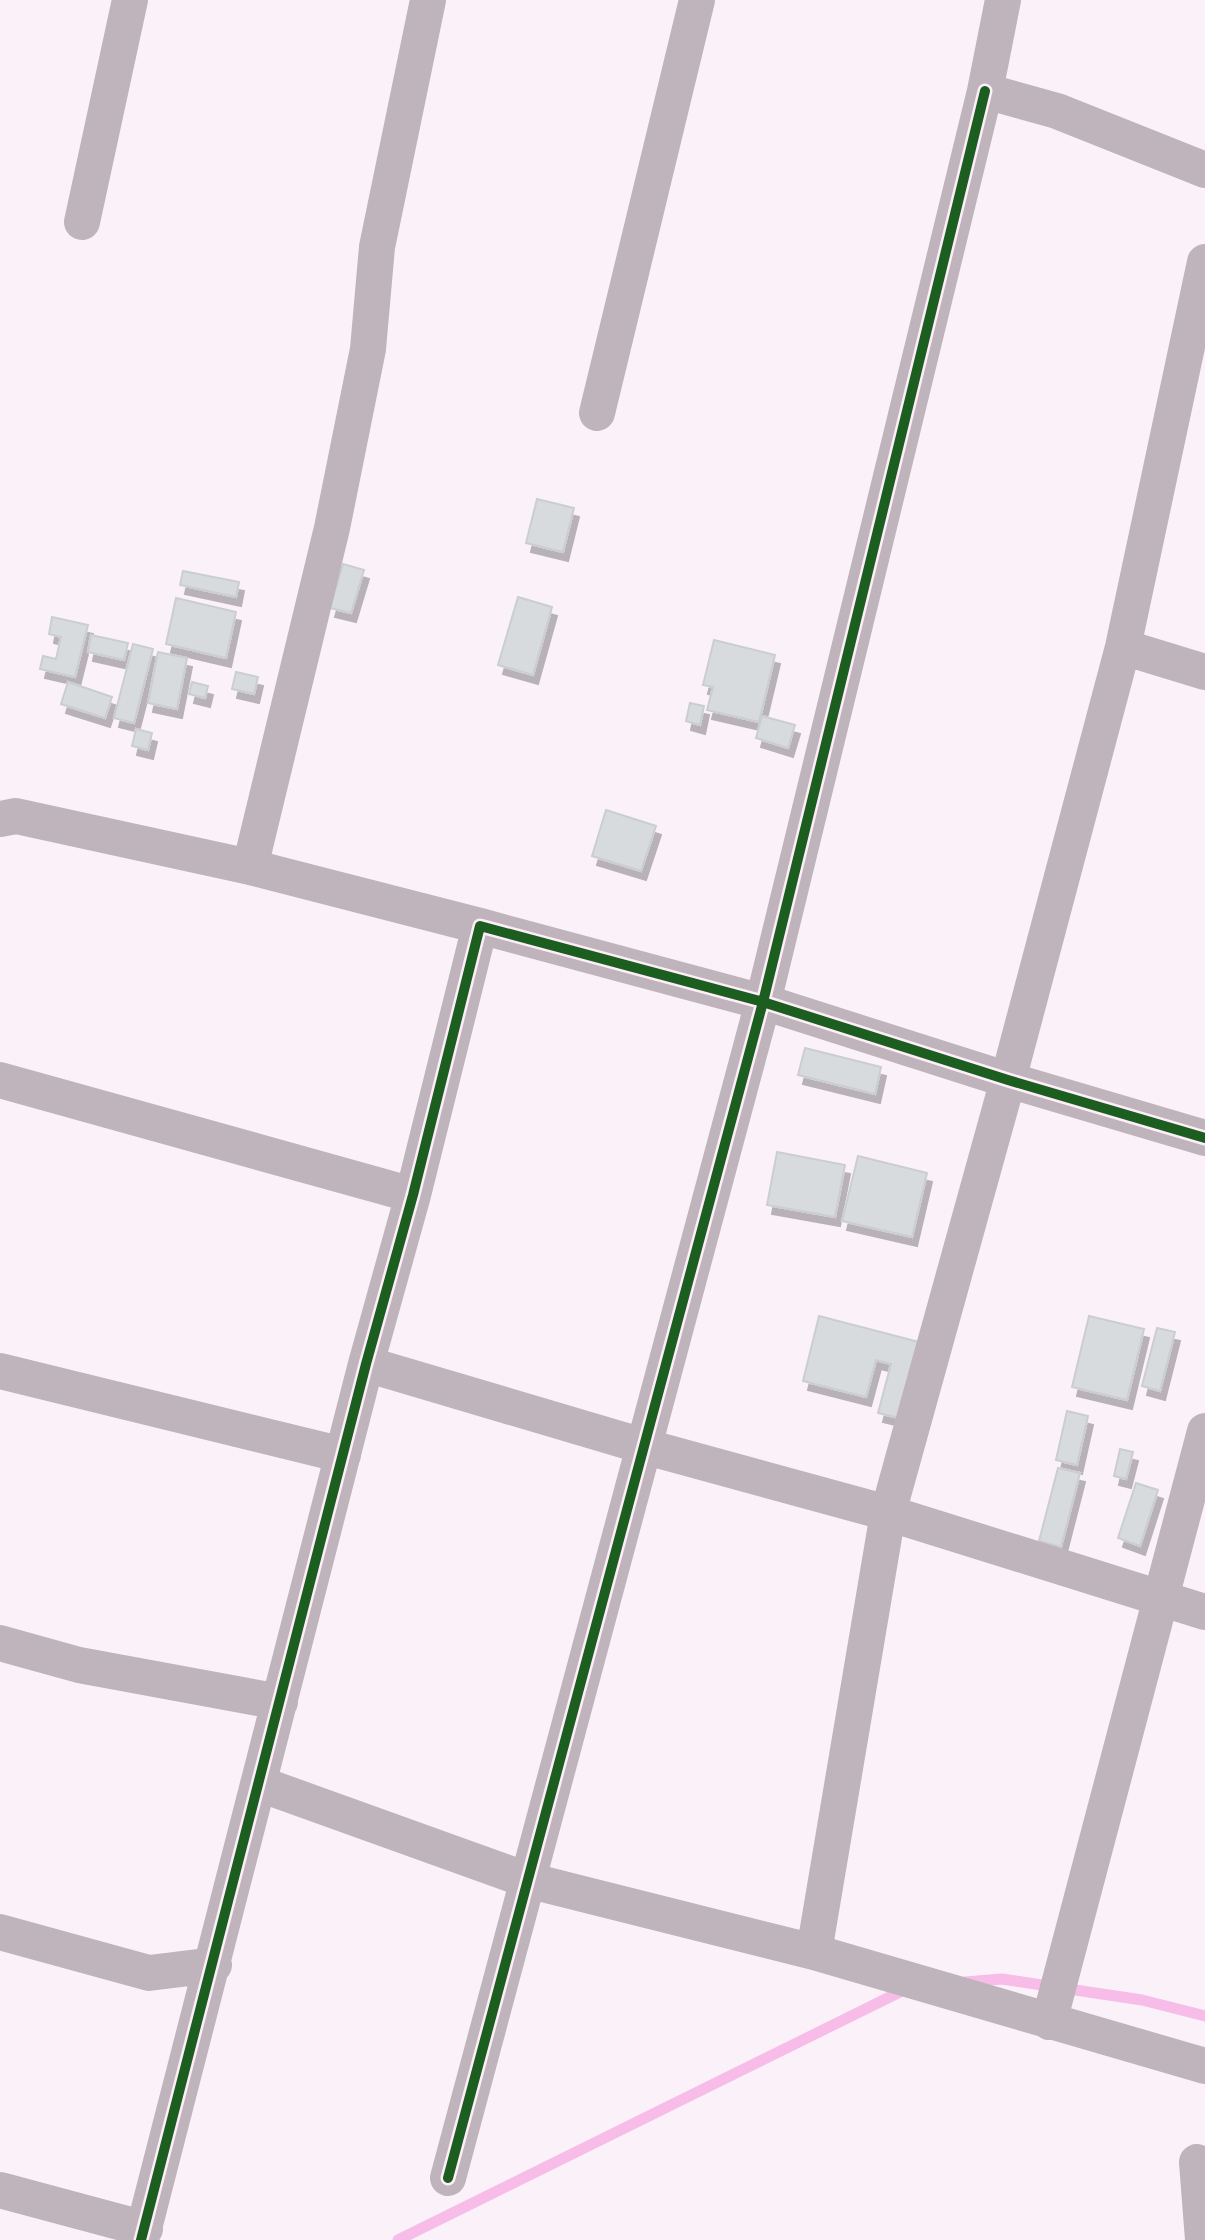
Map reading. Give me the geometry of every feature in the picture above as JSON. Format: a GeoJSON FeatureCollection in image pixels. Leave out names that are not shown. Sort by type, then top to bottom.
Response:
{"type":"FeatureCollection","features":[{"type":"Feature","properties":{"kind":"street"},"geometry":{"type":"LineString","coordinates":[[82,222],[130,0]]}},
{"type":"Feature","properties":{"kind":"street"},"geometry":{"type":"LineString","coordinates":[[250,867],[347,454],[368,349],[377,247],[428,0]]}},
{"type":"Feature","properties":{"kind":"street"},"geometry":{"type":"LineString","coordinates":[[597,413],[697,0]]}},
{"type":"Feature","properties":{"kind":"street"},"geometry":{"type":"LineString","coordinates":[[448,2178],[763,1002],[985,91],[1003,0]]}},
{"type":"Feature","properties":{"kind":"street"},"geometry":{"type":"LineString","coordinates":[[985,91],[1057,111],[1205,170]]}},
{"type":"Feature","properties":{"kind":"street"},"geometry":{"type":"LineString","coordinates":[[814,1952],[888,1513],[1008,1080],[1123,647],[1205,262]]}},
{"type":"Feature","properties":{"kind":"street"},"geometry":{"type":"LineString","coordinates":[[1123,647],[1205,672]]}},
{"type":"Feature","properties":{"kind":"street"},"geometry":{"type":"LineString","coordinates":[[0,819],[16,816],[250,867],[480,926],[763,1002],[1008,1080],[1205,1138]]}},
{"type":"Feature","properties":{"kind":"street"},"geometry":{"type":"LineString","coordinates":[[0,2190],[143,2234],[480,926]]}},
{"type":"Feature","properties":{"kind":"street"},"geometry":{"type":"LineString","coordinates":[[0,1080],[413,1195]]}},
{"type":"Feature","properties":{"kind":"street"},"geometry":{"type":"LineString","coordinates":[[366,1364],[643,1446],[888,1513],[1205,1612]]}},
{"type":"Feature","properties":{"kind":"street"},"geometry":{"type":"LineString","coordinates":[[0,1371],[343,1455]]}},
{"type":"Feature","properties":{"kind":"street"},"geometry":{"type":"LineString","coordinates":[[1049,2022],[1205,1431]]}},
{"type":"Feature","properties":{"kind":"street"},"geometry":{"type":"LineString","coordinates":[[0,1643],[79,1665],[280,1702]]}},
{"type":"Feature","properties":{"kind":"street"},"geometry":{"type":"LineString","coordinates":[[260,1784],[527,1880],[814,1952],[1205,2066]]}},
{"type":"Feature","properties":{"kind":"street"},"geometry":{"type":"LineString","coordinates":[[0,1932],[149,1973],[214,1965]]}},
{"type":"Feature","properties":{"kind":"street"},"geometry":{"type":"LineString","coordinates":[[1197,2162],[1203,2240]]}},
{"type":"Feature","properties":{"kind":"building"},"geometry":{"type":"Polygon","coordinates":[[[537,499],[574,508],[563,552],[526,543],[537,499]]]}},
{"type":"Feature","properties":{"kind":"building"},"geometry":{"type":"Polygon","coordinates":[[[343,564],[364,570],[351,613],[330,608],[343,564]]]}},
{"type":"Feature","properties":{"kind":"building"},"geometry":{"type":"Polygon","coordinates":[[[183,571],[239,582],[236,597],[180,585],[183,571]]]}},
{"type":"Feature","properties":{"kind":"building"},"geometry":{"type":"Polygon","coordinates":[[[518,597],[552,607],[533,675],[498,665],[518,597]]]}},
{"type":"Feature","properties":{"kind":"building"},"geometry":{"type":"Polygon","coordinates":[[[176,598],[236,612],[226,658],[166,644],[176,598]]]}},
{"type":"Feature","properties":{"kind":"building"},"geometry":{"type":"Polygon","coordinates":[[[52,617],[88,625],[75,677],[40,669],[43,656],[56,659],[61,637],[49,634],[52,617]]]}},
{"type":"Feature","properties":{"kind":"building"},"geometry":{"type":"Polygon","coordinates":[[[91,635],[128,643],[124,660],[88,652],[91,635]]]}},
{"type":"Feature","properties":{"kind":"building"},"geometry":{"type":"Polygon","coordinates":[[[714,640],[775,655],[759,722],[707,710],[713,687],[703,685],[714,640]]]}},
{"type":"Feature","properties":{"kind":"building"},"geometry":{"type":"Polygon","coordinates":[[[133,644],[153,649],[134,723],[114,718],[133,644]]]}},
{"type":"Feature","properties":{"kind":"building"},"geometry":{"type":"Polygon","coordinates":[[[158,652],[187,658],[177,709],[148,703],[158,652]]]}},
{"type":"Feature","properties":{"kind":"building"},"geometry":{"type":"Polygon","coordinates":[[[236,672],[258,677],[254,694],[232,689],[236,672]]]}},
{"type":"Feature","properties":{"kind":"building"},"geometry":{"type":"Polygon","coordinates":[[[68,682],[112,697],[105,718],[61,704],[68,682]]]}},
{"type":"Feature","properties":{"kind":"building"},"geometry":{"type":"Polygon","coordinates":[[[192,682],[208,686],[205,698],[189,694],[192,682]]]}},
{"type":"Feature","properties":{"kind":"building"},"geometry":{"type":"Polygon","coordinates":[[[690,703],[704,706],[700,725],[686,721],[690,703]]]}},
{"type":"Feature","properties":{"kind":"building"},"geometry":{"type":"Polygon","coordinates":[[[762,716],[795,725],[788,748],[756,738],[762,716]]]}},
{"type":"Feature","properties":{"kind":"building"},"geometry":{"type":"Polygon","coordinates":[[[136,729],[152,733],[148,750],[132,746],[136,729]]]}},
{"type":"Feature","properties":{"kind":"building"},"geometry":{"type":"Polygon","coordinates":[[[606,810],[656,826],[641,871],[592,856],[606,810]]]}},
{"type":"Feature","properties":{"kind":"building"},"geometry":{"type":"Polygon","coordinates":[[[805,1048],[881,1067],[875,1094],[798,1075],[805,1048]]]}},
{"type":"Feature","properties":{"kind":"building"},"geometry":{"type":"Polygon","coordinates":[[[777,1152],[845,1165],[835,1217],[767,1205],[777,1152]]]}},
{"type":"Feature","properties":{"kind":"building"},"geometry":{"type":"Polygon","coordinates":[[[858,1156],[927,1173],[912,1237],[842,1221],[858,1156]]]}},
{"type":"Feature","properties":{"kind":"building"},"geometry":{"type":"Polygon","coordinates":[[[819,1316],[919,1342],[899,1418],[878,1413],[891,1364],[876,1360],[866,1397],[803,1381],[819,1316]]]}},
{"type":"Feature","properties":{"kind":"building"},"geometry":{"type":"Polygon","coordinates":[[[1089,1316],[1144,1329],[1127,1400],[1072,1387],[1089,1316]]]}},
{"type":"Feature","properties":{"kind":"building"},"geometry":{"type":"Polygon","coordinates":[[[1157,1328],[1175,1332],[1160,1391],[1142,1386],[1157,1328]]]}},
{"type":"Feature","properties":{"kind":"building"},"geometry":{"type":"Polygon","coordinates":[[[1067,1411],[1088,1416],[1077,1465],[1056,1460],[1067,1411]]]}},
{"type":"Feature","properties":{"kind":"building"},"geometry":{"type":"Polygon","coordinates":[[[1120,1449],[1133,1452],[1126,1479],[1114,1476],[1120,1449]]]}},
{"type":"Feature","properties":{"kind":"building"},"geometry":{"type":"Polygon","coordinates":[[[1058,1468],[1080,1473],[1061,1547],[1039,1541],[1058,1468]]]}},
{"type":"Feature","properties":{"kind":"building"},"geometry":{"type":"Polygon","coordinates":[[[1136,1483],[1158,1490],[1140,1546],[1118,1538],[1136,1483]]]}},
{"type":"Feature","properties":{"kind":"waterway"},"geometry":{"type":"LineString","coordinates":[[965,1982],[1002,1979],[1142,2000],[1205,2016]]}},
{"type":"Feature","properties":{"kind":"waterway"},"geometry":{"type":"LineString","coordinates":[[398,2240],[908,1988]]}},
{"type":"Feature","properties":{"kind":"cycle path"},"geometry":{"type":"LineString","coordinates":[[448,2178],[763,1002],[985,91]]}},
{"type":"Feature","properties":{"kind":"cycle path"},"geometry":{"type":"LineString","coordinates":[[141,2240],[480,926],[763,1002],[1008,1080],[1205,1138]]}}]}
